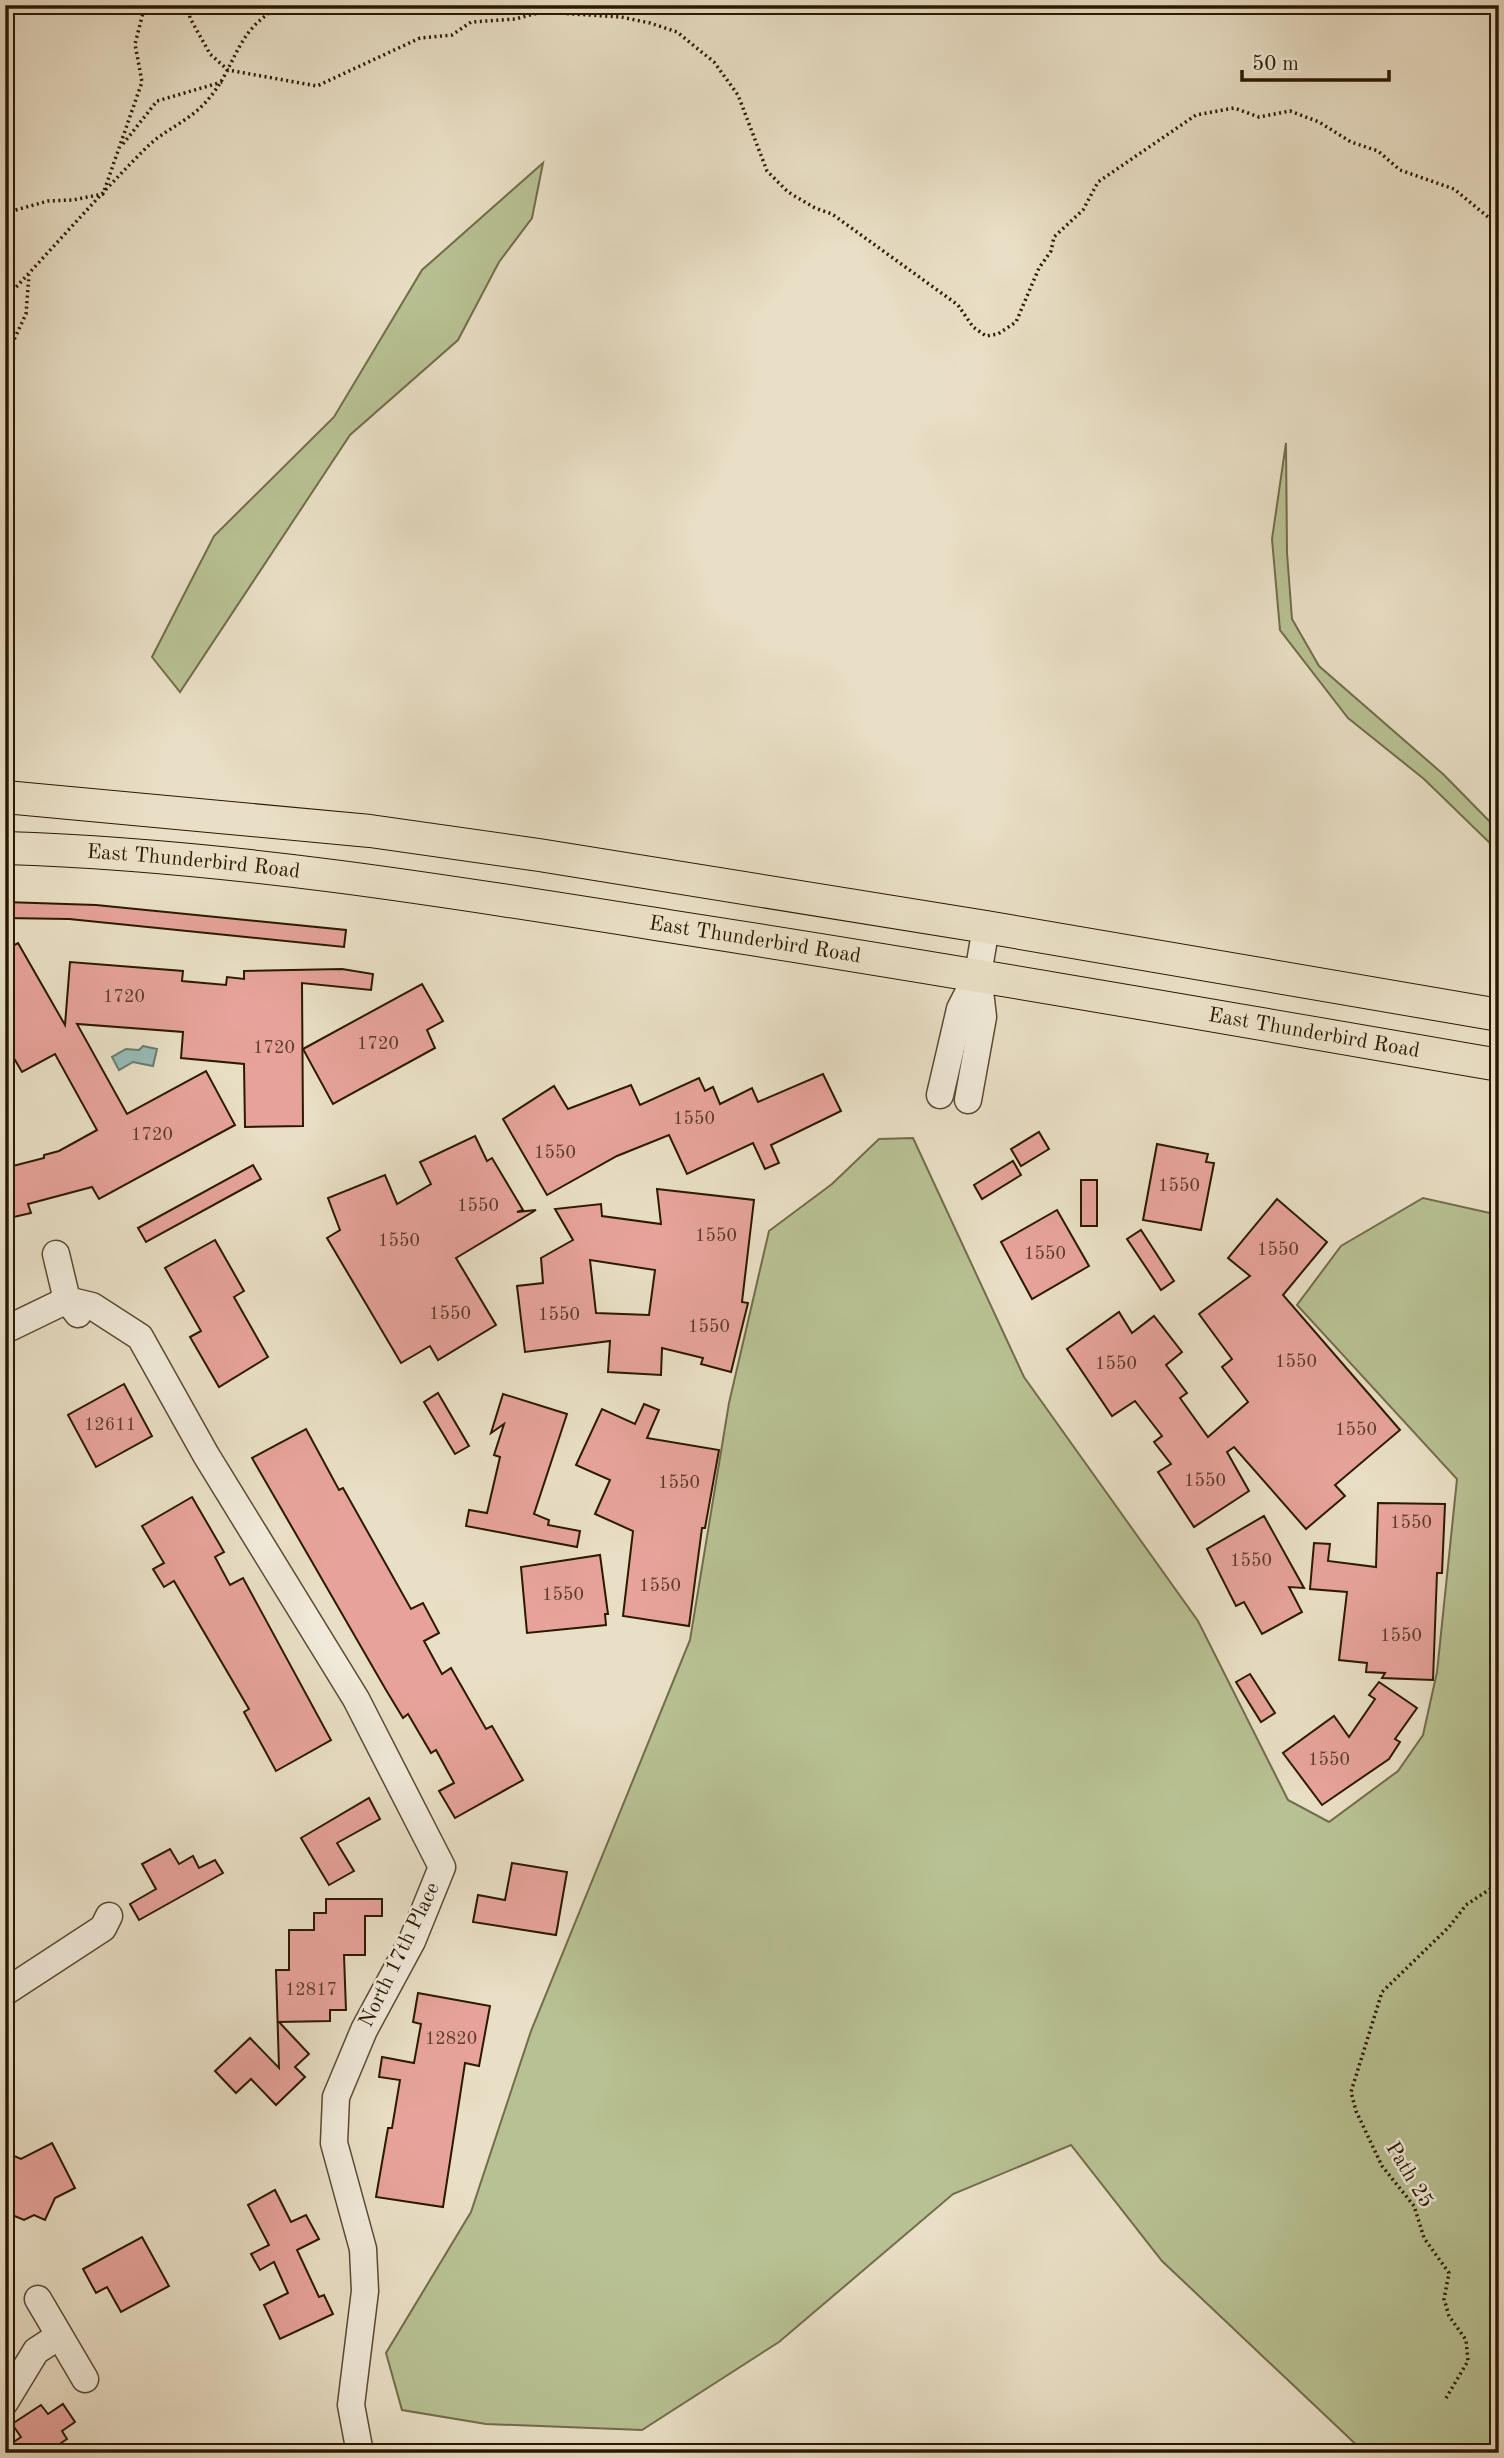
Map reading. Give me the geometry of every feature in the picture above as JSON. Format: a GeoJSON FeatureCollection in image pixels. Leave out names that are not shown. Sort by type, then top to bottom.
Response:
{"type":"FeatureCollection","features":[{"type":"Feature","properties":{"kind":"main road"},"geometry":{"type":"LineString","coordinates":[[5,797],[370,831],[539,855],[986,927],[1499,1015]]}},
{"type":"Feature","properties":{"kind":"main road","name":"East Thunderbird Road"},"geometry":{"type":"LineString","coordinates":[[5,848],[201,861],[532,904],[978,974],[1499,1065]]}},
{"type":"Feature","properties":{"kind":"street"},"geometry":{"type":"LineString","coordinates":[[968,1100],[983,1017],[978,974],[986,927]]}},
{"type":"Feature","properties":{"kind":"street"},"geometry":{"type":"LineString","coordinates":[[940,1095],[960,1009],[978,974]]}},
{"type":"Feature","properties":{"kind":"street"},"geometry":{"type":"LineString","coordinates":[[5,1330],[66,1300],[56,1254]]}},
{"type":"Feature","properties":{"kind":"street","name":"North 17th Place"},"geometry":{"type":"LineString","coordinates":[[66,1300],[85,1324],[104,1332],[127,1349],[150,1358],[356,1699],[442,1867],[412,1941],[364,2029],[336,2097],[334,2143],[363,2249],[365,2291],[351,2405],[360,2453]]}},
{"type":"Feature","properties":{"kind":"street"},"geometry":{"type":"LineString","coordinates":[[7,1986],[103,1928],[109,1916]]}},
{"type":"Feature","properties":{"kind":"street"},"geometry":{"type":"LineString","coordinates":[[38,2299],[85,2379]]}},
{"type":"Feature","properties":{"kind":"street"},"geometry":{"type":"LineString","coordinates":[[5,2402],[36,2351],[59,2336]]}},
{"type":"Feature","properties":{"kind":"path"},"geometry":{"type":"LineString","coordinates":[[103,194],[142,82],[135,44],[145,5]]}},
{"type":"Feature","properties":{"kind":"path"},"geometry":{"type":"LineString","coordinates":[[188,5],[190,18],[210,54],[228,70],[317,86],[420,38],[452,35],[471,22],[515,19],[542,12],[621,17],[677,32],[714,62],[738,95],[766,172],[788,192],[832,214],[958,304],[973,327],[986,336],[998,334],[1016,322],[1039,268],[1051,251],[1054,237],[1083,210],[1098,182],[1196,115],[1234,108],[1259,117],[1290,111],[1319,122],[1351,142],[1378,151],[1400,170],[1454,189],[1499,226]]}},
{"type":"Feature","properties":{"kind":"path"},"geometry":{"type":"LineString","coordinates":[[5,299],[149,145],[201,107],[223,82],[243,36],[261,16],[283,5]]}},
{"type":"Feature","properties":{"kind":"path"},"geometry":{"type":"LineString","coordinates":[[119,148],[157,101],[223,82]]}},
{"type":"Feature","properties":{"kind":"path"},"geometry":{"type":"LineString","coordinates":[[5,213],[48,201],[73,201],[103,194]]}},
{"type":"Feature","properties":{"kind":"path"},"geometry":{"type":"LineString","coordinates":[[5,359],[26,314],[29,273]]}},
{"type":"Feature","properties":{"kind":"path"},"geometry":{"type":"LineString","coordinates":[[1499,1172],[1494,1180],[1499,1203]]}},
{"type":"Feature","properties":{"kind":"path"},"geometry":{"type":"LineString","coordinates":[[1499,1413],[1499,1420]]}},
{"type":"Feature","properties":{"kind":"path","name":"Path 25"},"geometry":{"type":"LineString","coordinates":[[1446,2398],[1468,2361],[1466,2340],[1449,2316],[1444,2299],[1449,2273],[1424,2238],[1414,2206],[1382,2166],[1356,2111],[1351,2092],[1382,1992],[1449,1927],[1466,1905],[1499,1883]]}},
{"type":"Feature","properties":{"kind":"green space"},"geometry":{"type":"Polygon","coordinates":[[[543,163],[532,218],[499,262],[458,340],[350,435],[180,692],[152,657],[214,536],[334,417],[422,270],[543,163]]]}},
{"type":"Feature","properties":{"kind":"green space"},"geometry":{"type":"Polygon","coordinates":[[[1286,443],[1287,553],[1292,619],[1319,666],[1443,774],[1499,831],[1499,852],[1424,779],[1348,718],[1280,630],[1272,539],[1286,443]]]}},
{"type":"Feature","properties":{"kind":"green space"},"geometry":{"type":"Polygon","coordinates":[[[913,1138],[1024,1377],[1198,1621],[1288,1800],[1329,1822],[1398,1771],[1423,1735],[1437,1672],[1457,1479],[1297,1305],[1341,1246],[1423,1198],[1499,1215],[1499,2453],[1365,2453],[1162,2261],[1071,2145],[953,2194],[779,2342],[642,2430],[486,2424],[402,2410],[386,2353],[471,2212],[531,2031],[690,1640],[729,1403],[769,1231],[832,1184],[879,1139],[913,1138]]]}},
{"type":"Feature","properties":{"kind":"water"},"geometry":{"type":"Polygon","coordinates":[[[143,1046],[157,1049],[153,1066],[133,1062],[119,1070],[112,1057],[126,1049],[139,1050],[143,1046]]]}},
{"type":"Feature","properties":{"kind":"building"},"geometry":{"type":"Polygon","coordinates":[[[5,902],[96,905],[346,930],[344,947],[69,919],[5,918],[5,902]]]}},
{"type":"Feature","properties":{"kind":"building"},"geometry":{"type":"Polygon","coordinates":[[[18,943],[65,1025],[70,962],[183,971],[182,981],[226,985],[227,977],[244,979],[244,971],[342,969],[373,974],[371,990],[302,983],[303,1126],[245,1127],[244,1064],[181,1058],[183,1032],[77,1024],[127,1114],[206,1071],[235,1125],[99,1199],[92,1187],[28,1204],[31,1213],[5,1219],[5,1168],[44,1158],[44,1155],[59,1151],[97,1130],[55,1054],[22,1072],[5,1043],[5,950],[18,943]]]}},
{"type":"Feature","properties":{"kind":"building"},"geometry":{"type":"Polygon","coordinates":[[[422,984],[443,1021],[427,1030],[435,1048],[333,1104],[303,1049],[422,984]]]}},
{"type":"Feature","properties":{"kind":"building"},"geometry":{"type":"Polygon","coordinates":[[[823,1074],[841,1111],[771,1145],[779,1163],[765,1169],[753,1143],[687,1174],[669,1135],[617,1156],[547,1195],[503,1119],[554,1086],[568,1109],[631,1085],[640,1105],[699,1078],[705,1091],[713,1087],[720,1104],[752,1088],[758,1102],[823,1074]]]}},
{"type":"Feature","properties":{"kind":"building"},"geometry":{"type":"Polygon","coordinates":[[[1039,1132],[1049,1149],[1021,1166],[1011,1149],[1039,1132]]]}},
{"type":"Feature","properties":{"kind":"building"},"geometry":{"type":"Polygon","coordinates":[[[475,1136],[487,1161],[492,1158],[523,1210],[517,1212],[536,1210],[456,1258],[496,1325],[438,1360],[430,1346],[401,1363],[327,1238],[340,1230],[328,1198],[385,1175],[397,1204],[431,1184],[420,1162],[475,1136]]]}},
{"type":"Feature","properties":{"kind":"building"},"geometry":{"type":"Polygon","coordinates":[[[1157,1144],[1208,1154],[1206,1162],[1214,1163],[1201,1230],[1143,1220],[1157,1144]]]}},
{"type":"Feature","properties":{"kind":"building"},"geometry":{"type":"Polygon","coordinates":[[[1013,1161],[1021,1175],[982,1199],[974,1185],[1013,1161]]]}},
{"type":"Feature","properties":{"kind":"building"},"geometry":{"type":"Polygon","coordinates":[[[253,1165],[261,1179],[146,1242],[138,1228],[253,1165]]]}},
{"type":"Feature","properties":{"kind":"building"},"geometry":{"type":"Polygon","coordinates":[[[1081,1180],[1097,1180],[1097,1226],[1081,1226],[1081,1180]]]}},
{"type":"Feature","properties":{"kind":"building"},"geometry":{"type":"Polygon","coordinates":[[[657,1189],[754,1200],[742,1302],[748,1303],[731,1372],[701,1364],[703,1358],[662,1348],[661,1375],[608,1372],[610,1341],[525,1352],[517,1286],[543,1283],[541,1258],[573,1240],[555,1209],[601,1204],[602,1216],[661,1224],[657,1189]],[[590,1260],[596,1313],[649,1315],[655,1270],[590,1260]]]}},
{"type":"Feature","properties":{"kind":"building"},"geometry":{"type":"Polygon","coordinates":[[[1277,1199],[1327,1242],[1283,1295],[1400,1430],[1335,1485],[1345,1496],[1306,1529],[1234,1447],[1227,1452],[1249,1491],[1194,1527],[1158,1472],[1171,1464],[1154,1442],[1162,1436],[1135,1401],[1112,1416],[1067,1349],[1119,1312],[1132,1333],[1154,1316],[1182,1352],[1166,1365],[1187,1393],[1180,1398],[1208,1437],[1248,1402],[1222,1367],[1232,1359],[1199,1314],[1250,1276],[1228,1258],[1277,1199]]]}},
{"type":"Feature","properties":{"kind":"building"},"geometry":{"type":"Polygon","coordinates":[[[1057,1210],[1089,1266],[1032,1299],[1001,1242],[1057,1210]]]}},
{"type":"Feature","properties":{"kind":"building"},"geometry":{"type":"Polygon","coordinates":[[[1141,1230],[1174,1281],[1161,1290],[1127,1239],[1141,1230]]]}},
{"type":"Feature","properties":{"kind":"building"},"geometry":{"type":"Polygon","coordinates":[[[215,1240],[244,1291],[234,1297],[268,1357],[219,1387],[190,1337],[201,1331],[165,1268],[215,1240]]]}},
{"type":"Feature","properties":{"kind":"building"},"geometry":{"type":"Polygon","coordinates":[[[124,1384],[152,1436],[96,1467],[68,1415],[124,1384]]]}},
{"type":"Feature","properties":{"kind":"building"},"geometry":{"type":"Polygon","coordinates":[[[438,1393],[469,1446],[455,1454],[424,1402],[438,1393]]]}},
{"type":"Feature","properties":{"kind":"building"},"geometry":{"type":"Polygon","coordinates":[[[503,1394],[567,1414],[534,1514],[549,1520],[548,1525],[580,1531],[577,1547],[466,1526],[469,1510],[487,1513],[500,1457],[494,1455],[504,1424],[491,1433],[503,1394]]]}},
{"type":"Feature","properties":{"kind":"building"},"geometry":{"type":"Polygon","coordinates":[[[644,1404],[659,1410],[647,1438],[719,1450],[705,1528],[702,1528],[689,1626],[623,1616],[633,1531],[595,1514],[610,1480],[576,1465],[602,1409],[635,1424],[644,1404]]]}},
{"type":"Feature","properties":{"kind":"building"},"geometry":{"type":"Polygon","coordinates":[[[306,1429],[339,1490],[343,1488],[411,1609],[423,1603],[439,1633],[424,1641],[442,1674],[451,1668],[486,1729],[492,1726],[523,1780],[455,1818],[439,1791],[454,1783],[436,1750],[431,1753],[408,1714],[403,1718],[252,1458],[306,1429]]]}},
{"type":"Feature","properties":{"kind":"building"},"geometry":{"type":"Polygon","coordinates":[[[192,1497],[224,1552],[215,1557],[230,1585],[243,1578],[331,1740],[276,1771],[244,1712],[249,1709],[174,1581],[164,1587],[153,1569],[164,1563],[142,1526],[192,1497]]]}},
{"type":"Feature","properties":{"kind":"building"},"geometry":{"type":"Polygon","coordinates":[[[1378,1503],[1445,1504],[1442,1573],[1437,1573],[1433,1680],[1382,1678],[1385,1673],[1366,1672],[1367,1663],[1339,1660],[1347,1592],[1310,1589],[1314,1543],[1330,1544],[1328,1561],[1376,1567],[1378,1503]]]}},
{"type":"Feature","properties":{"kind":"building"},"geometry":{"type":"Polygon","coordinates":[[[1264,1516],[1304,1588],[1289,1587],[1302,1612],[1262,1634],[1244,1602],[1236,1606],[1207,1549],[1264,1516]]]}},
{"type":"Feature","properties":{"kind":"building"},"geometry":{"type":"Polygon","coordinates":[[[600,1555],[608,1614],[605,1614],[606,1625],[527,1633],[521,1567],[600,1555]]]}},
{"type":"Feature","properties":{"kind":"building"},"geometry":{"type":"Polygon","coordinates":[[[1250,1674],[1275,1713],[1261,1722],[1236,1682],[1250,1674]]]}},
{"type":"Feature","properties":{"kind":"building"},"geometry":{"type":"Polygon","coordinates":[[[1379,1682],[1417,1708],[1395,1739],[1400,1742],[1389,1759],[1322,1805],[1283,1753],[1334,1716],[1349,1737],[1375,1699],[1369,1695],[1379,1682]]]}},
{"type":"Feature","properties":{"kind":"building"},"geometry":{"type":"Polygon","coordinates":[[[369,1798],[380,1819],[337,1843],[354,1871],[329,1885],[301,1838],[369,1798]]]}},
{"type":"Feature","properties":{"kind":"building"},"geometry":{"type":"Polygon","coordinates":[[[170,1849],[179,1864],[193,1856],[199,1868],[215,1860],[223,1873],[139,1920],[130,1904],[156,1889],[142,1864],[170,1849]]]}},
{"type":"Feature","properties":{"kind":"building"},"geometry":{"type":"Polygon","coordinates":[[[512,1863],[567,1872],[556,1935],[473,1922],[478,1895],[505,1900],[512,1863]]]}},
{"type":"Feature","properties":{"kind":"building"},"geometry":{"type":"Polygon","coordinates":[[[326,1899],[382,1899],[382,1916],[365,1916],[365,1955],[344,1955],[346,2010],[330,2010],[330,2021],[279,2022],[309,2054],[295,2067],[305,2077],[276,2105],[251,2079],[236,2093],[215,2071],[250,2038],[279,2068],[276,1970],[289,1970],[289,1930],[314,1930],[314,1913],[326,1913],[326,1899]]]}},
{"type":"Feature","properties":{"kind":"building"},"geometry":{"type":"Polygon","coordinates":[[[418,1993],[490,2006],[479,2066],[465,2063],[443,2207],[376,2197],[388,2128],[392,2128],[400,2080],[379,2077],[382,2057],[414,2063],[421,2024],[413,2022],[418,1993]]]}},
{"type":"Feature","properties":{"kind":"building"},"geometry":{"type":"Polygon","coordinates":[[[52,2143],[75,2188],[55,2198],[45,2220],[34,2215],[24,2220],[5,2212],[5,2152],[21,2159],[52,2143]]]}},
{"type":"Feature","properties":{"kind":"building"},"geometry":{"type":"Polygon","coordinates":[[[275,2190],[291,2222],[306,2215],[319,2239],[297,2250],[319,2297],[324,2295],[333,2314],[280,2339],[264,2305],[288,2293],[274,2262],[260,2270],[251,2254],[269,2245],[248,2205],[275,2190]]]}},
{"type":"Feature","properties":{"kind":"building"},"geometry":{"type":"Polygon","coordinates":[[[142,2237],[169,2286],[121,2312],[107,2287],[96,2293],[83,2269],[142,2237]]]}},
{"type":"Feature","properties":{"kind":"building"},"geometry":{"type":"Polygon","coordinates":[[[63,2404],[75,2422],[62,2431],[67,2439],[46,2453],[19,2453],[12,2443],[21,2437],[12,2424],[41,2405],[48,2414],[63,2404]]]}}]}
